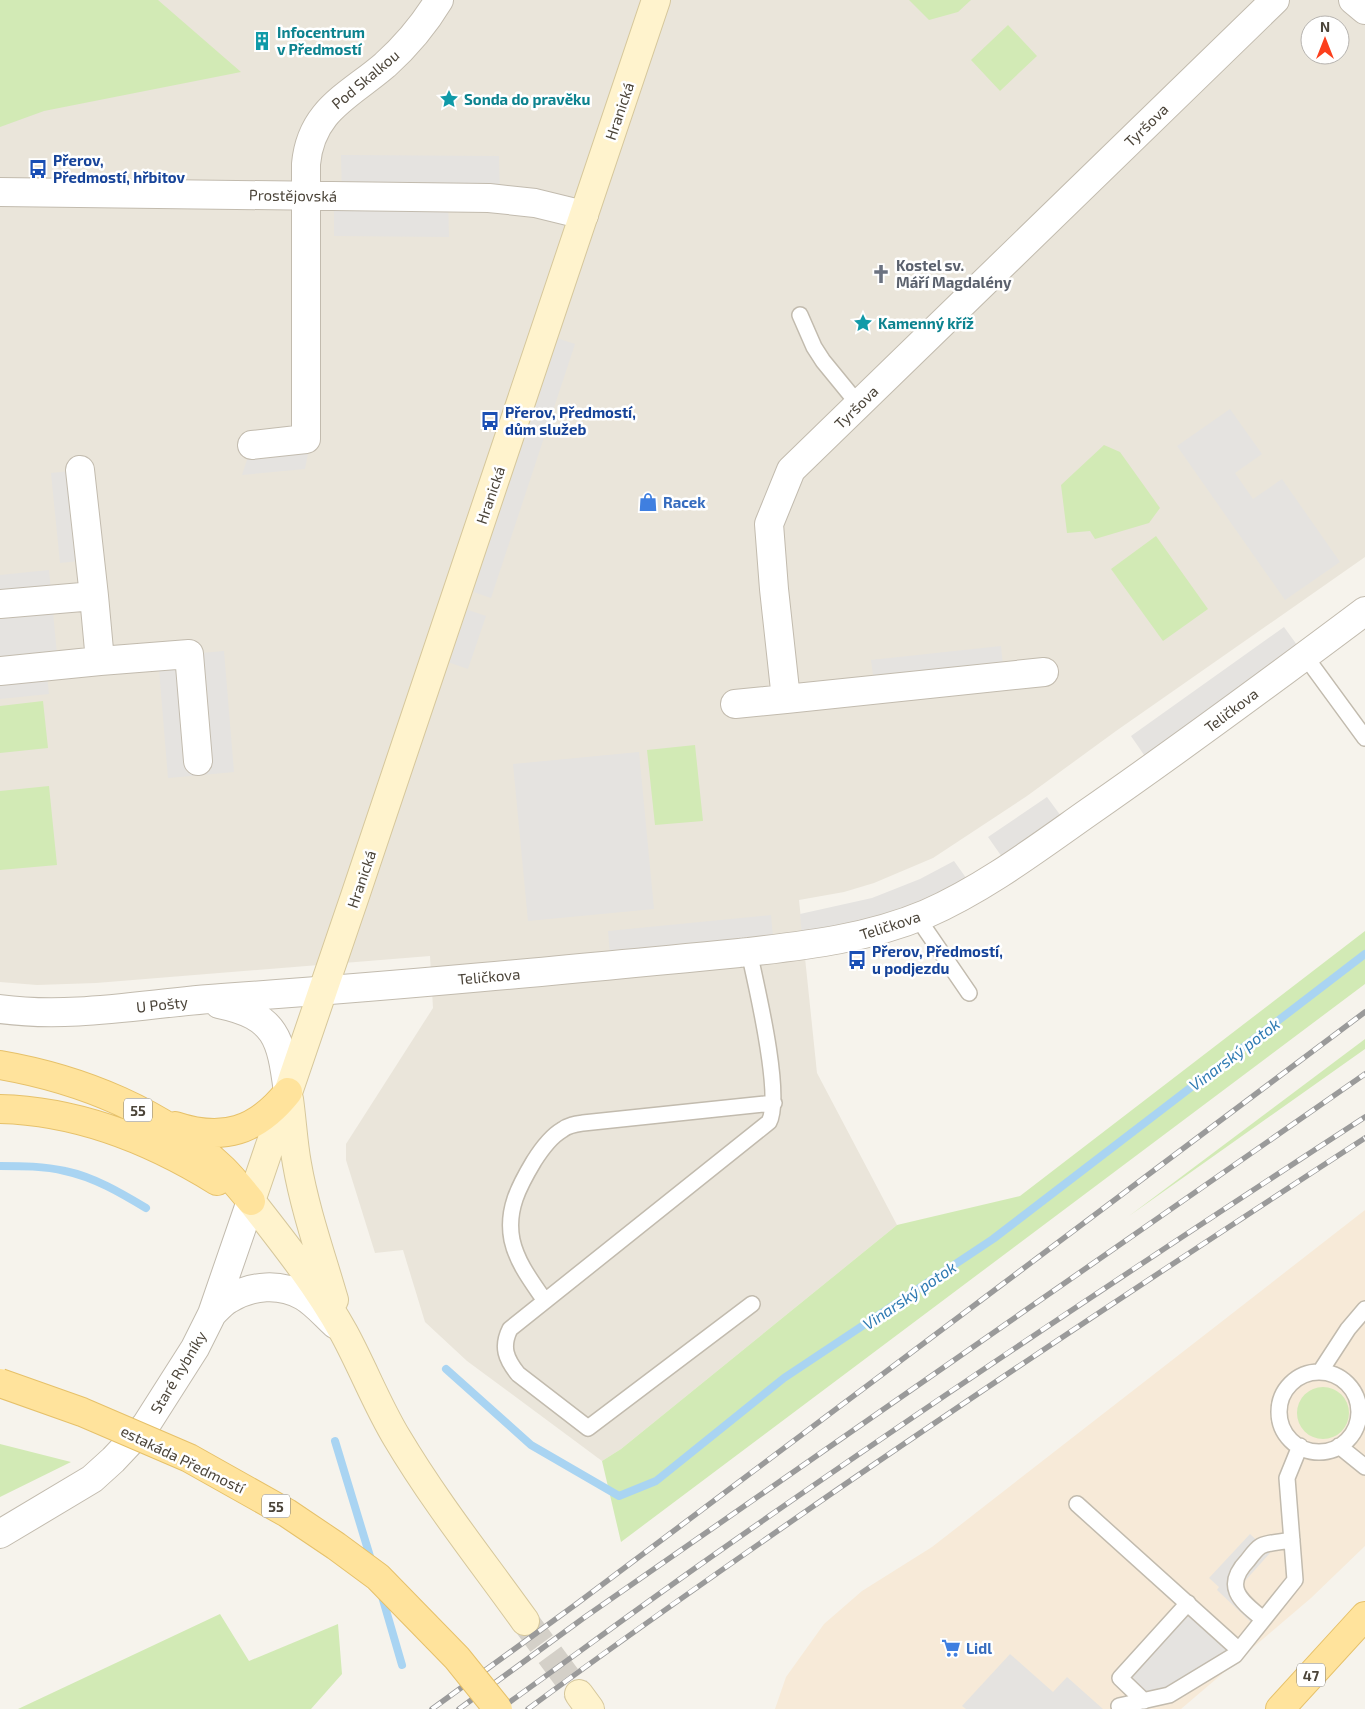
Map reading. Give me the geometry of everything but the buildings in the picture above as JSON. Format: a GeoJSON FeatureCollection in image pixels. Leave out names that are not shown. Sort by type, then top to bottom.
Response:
{"type":"FeatureCollection","features":[{"type":"Feature","properties":{"kind":"main road","name":"Hranická"},"geometry":{"type":"LineString","coordinates":[[251,1201],[324,991],[656,0]]}},
{"type":"Feature","properties":{"kind":"main road","name":"55"},"geometry":{"type":"LineString","coordinates":[[0,1065],[47,1076],[86,1088],[122,1102],[157,1120],[183,1136],[213,1160],[251,1201]]}},
{"type":"Feature","properties":{"kind":"main road"},"geometry":{"type":"LineString","coordinates":[[157,1120],[192,1131],[222,1133],[233,1131],[246,1127],[267,1116],[288,1092]]}},
{"type":"Feature","properties":{"kind":"main road"},"geometry":{"type":"LineString","coordinates":[[288,1092],[296,1163],[315,1240],[344,1333]]}},
{"type":"Feature","properties":{"kind":"main road"},"geometry":{"type":"LineString","coordinates":[[0,1108],[57,1114],[130,1136],[180,1159],[251,1201],[296,1259],[344,1333],[406,1454],[525,1621]]}},
{"type":"Feature","properties":{"kind":"main road","name":"estakáda Předmostí"},"geometry":{"type":"LineString","coordinates":[[0,1383],[82,1412],[189,1458],[287,1513],[378,1577],[457,1658],[498,1709]]}},
{"type":"Feature","properties":{"kind":"main road","name":"47"},"geometry":{"type":"LineString","coordinates":[[1280,1709],[1365,1616]]}},
{"type":"Feature","properties":{"kind":"street","name":"Pod Skalkou"},"geometry":{"type":"LineString","coordinates":[[252,445],[306,439],[306,164],[308,147],[316,128],[324,116],[340,99],[398,53],[416,34],[439,0]]}},
{"type":"Feature","properties":{"kind":"street","name":"Tyršova"},"geometry":{"type":"LineString","coordinates":[[786,699],[769,524],[792,470],[1275,0]]}},
{"type":"Feature","properties":{"kind":"street"},"geometry":{"type":"LineString","coordinates":[[1353,0],[1365,10]]}},
{"type":"Feature","properties":{"kind":"street","name":"Prostějovská"},"geometry":{"type":"LineString","coordinates":[[0,192],[489,198],[515,200],[584,215]]}},
{"type":"Feature","properties":{"kind":"street"},"geometry":{"type":"LineString","coordinates":[[80,470],[100,661]]}},
{"type":"Feature","properties":{"kind":"street"},"geometry":{"type":"LineString","coordinates":[[0,604],[94,596]]}},
{"type":"Feature","properties":{"kind":"street","name":"Teličkova"},"geometry":{"type":"LineString","coordinates":[[324,991],[749,952],[844,939],[897,925],[947,904],[1042,846],[1141,777],[1365,612]]}},
{"type":"Feature","properties":{"kind":"street"},"geometry":{"type":"LineString","coordinates":[[0,671],[189,654],[198,761]]}},
{"type":"Feature","properties":{"kind":"street"},"geometry":{"type":"LineString","coordinates":[[736,704],[1044,672]]}},
{"type":"Feature","properties":{"kind":"street","name":"U Pošty"},"geometry":{"type":"LineString","coordinates":[[0,1009],[21,1012],[59,1013],[190,1000],[324,991]]}},
{"type":"Feature","properties":{"kind":"street"},"geometry":{"type":"LineString","coordinates":[[190,1000],[237,1008],[255,1016],[266,1024],[275,1035],[280,1046],[288,1092]]}},
{"type":"Feature","properties":{"kind":"street","name":"Staré Rybníky"},"geometry":{"type":"LineString","coordinates":[[0,1534],[92,1479],[113,1460],[146,1424],[195,1348],[212,1314],[251,1201]]}},
{"type":"Feature","properties":{"kind":"street"},"geometry":{"type":"LineString","coordinates":[[212,1314],[228,1299],[247,1290],[278,1287],[303,1296],[344,1333]]}},
{"type":"Feature","properties":{"kind":"lane"},"geometry":{"type":"LineString","coordinates":[[800,315],[814,347],[823,361],[859,404]]}},
{"type":"Feature","properties":{"kind":"lane"},"geometry":{"type":"LineString","coordinates":[[1305,656],[1365,738]]}},
{"type":"Feature","properties":{"kind":"lane"},"geometry":{"type":"LineString","coordinates":[[917,917],[969,993]]}},
{"type":"Feature","properties":{"kind":"lane"},"geometry":{"type":"LineString","coordinates":[[749,952],[765,1032],[774,1102],[772,1117],[765,1126],[510,1329],[506,1337],[506,1357],[518,1374],[588,1428],[752,1304]]}},
{"type":"Feature","properties":{"kind":"lane"},"geometry":{"type":"LineString","coordinates":[[545,1301],[524,1269],[513,1243],[510,1216],[520,1184],[539,1153],[557,1134],[572,1125],[583,1122],[774,1102]]}},
{"type":"Feature","properties":{"kind":"lane"},"geometry":{"type":"LineString","coordinates":[[1320,1372],[1348,1329],[1365,1309]]}},
{"type":"Feature","properties":{"kind":"lane"},"geometry":{"type":"LineString","coordinates":[[1348,1329],[1365,1326]]}},
{"type":"Feature","properties":{"kind":"lane"},"geometry":{"type":"LineString","coordinates":[[1312,1372],[1329,1373],[1361,1391],[1358,1404],[1362,1423],[1339,1446],[1332,1450],[1316,1451],[1300,1446],[1288,1436],[1281,1422],[1282,1397],[1286,1390],[1297,1379],[1312,1372]]}},
{"type":"Feature","properties":{"kind":"lane"},"geometry":{"type":"LineString","coordinates":[[1119,1706],[1170,1695],[1235,1655],[1295,1580],[1287,1478],[1300,1446]]}},
{"type":"Feature","properties":{"kind":"lane"},"geometry":{"type":"LineString","coordinates":[[1339,1446],[1365,1467]]}},
{"type":"Feature","properties":{"kind":"lane"},"geometry":{"type":"LineString","coordinates":[[1077,1504],[1240,1650]]}},
{"type":"Feature","properties":{"kind":"lane"},"geometry":{"type":"LineString","coordinates":[[1263,1619],[1242,1601],[1237,1593],[1236,1580],[1238,1570],[1261,1546],[1292,1540]]}},
{"type":"Feature","properties":{"kind":"lane"},"geometry":{"type":"LineString","coordinates":[[1144,1701],[1120,1678],[1188,1603]]}},
{"type":"Feature","properties":{"kind":"shaded area"},"geometry":{"type":"Polygon","coordinates":[[[0,0],[1365,0],[1365,557],[1116,731],[1027,796],[933,858],[874,883],[844,892],[799,900],[817,1073],[897,1225],[621,1449],[602,1461],[467,1361],[425,1322],[403,1250],[375,1253],[346,1160],[346,1144],[433,1008],[430,956],[96,983],[37,985],[0,982],[0,0]]]}},
{"type":"Feature","properties":{"kind":"shaded area"},"geometry":{"type":"Polygon","coordinates":[[[341,155],[499,156],[500,199],[448,197],[449,237],[334,236],[334,196],[342,196],[341,155]]]}},
{"type":"Feature","properties":{"kind":"shaded area"},"geometry":{"type":"Polygon","coordinates":[[[544,334],[575,344],[491,598],[459,587],[544,334]]]}},
{"type":"Feature","properties":{"kind":"shaded area"},"geometry":{"type":"Polygon","coordinates":[[[1230,409],[1262,454],[1235,473],[1253,499],[1282,479],[1340,562],[1285,600],[1177,446],[1230,409]]]}},
{"type":"Feature","properties":{"kind":"shaded area"},"geometry":{"type":"Polygon","coordinates":[[[311,439],[305,469],[242,475],[252,445],[311,439]]]}},
{"type":"Feature","properties":{"kind":"shaded area"},"geometry":{"type":"Polygon","coordinates":[[[80,470],[90,560],[60,563],[51,473],[80,470]]]}},
{"type":"Feature","properties":{"kind":"shaded area"},"geometry":{"type":"Polygon","coordinates":[[[49,570],[58,665],[46,667],[49,694],[0,699],[0,575],[49,570]]]}},
{"type":"Feature","properties":{"kind":"shaded area"},"geometry":{"type":"Polygon","coordinates":[[[453,605],[486,616],[468,669],[436,658],[453,605]]]}},
{"type":"Feature","properties":{"kind":"shaded area"},"geometry":{"type":"Polygon","coordinates":[[[1284,627],[1305,656],[1153,768],[1131,736],[1284,627]]]}},
{"type":"Feature","properties":{"kind":"shaded area"},"geometry":{"type":"Polygon","coordinates":[[[1001,646],[1004,676],[875,690],[871,660],[1001,646]]]}},
{"type":"Feature","properties":{"kind":"shaded area"},"geometry":{"type":"Polygon","coordinates":[[[224,651],[234,772],[168,778],[158,657],[224,651]]]}},
{"type":"Feature","properties":{"kind":"shaded area"},"geometry":{"type":"Polygon","coordinates":[[[639,752],[654,909],[528,921],[513,764],[639,752]]]}},
{"type":"Feature","properties":{"kind":"shaded area"},"geometry":{"type":"Polygon","coordinates":[[[1047,797],[1069,827],[1009,867],[988,837],[1047,797]]]}},
{"type":"Feature","properties":{"kind":"shaded area"},"geometry":{"type":"Polygon","coordinates":[[[954,861],[974,889],[803,946],[800,914],[872,898],[920,879],[954,861]]]}},
{"type":"Feature","properties":{"kind":"shaded area"},"geometry":{"type":"Polygon","coordinates":[[[771,915],[774,949],[611,965],[608,931],[771,915]]]}},
{"type":"Feature","properties":{"kind":"shaded area"},"geometry":{"type":"Polygon","coordinates":[[[1365,1210],[1365,1546],[1311,1598],[1181,1709],[775,1709],[786,1677],[824,1624],[862,1591],[932,1547],[1365,1210]]]}},
{"type":"Feature","properties":{"kind":"shaded area"},"geometry":{"type":"Polygon","coordinates":[[[1250,1534],[1270,1553],[1244,1582],[1244,1589],[1255,1626],[1217,1590],[1219,1587],[1209,1578],[1250,1534]]]}},
{"type":"Feature","properties":{"kind":"shaded area"},"geometry":{"type":"Polygon","coordinates":[[[1190,1597],[1242,1642],[1169,1693],[1139,1699],[1116,1678],[1190,1597]]]}},
{"type":"Feature","properties":{"kind":"shaded area"},"geometry":{"type":"Polygon","coordinates":[[[1010,1654],[1053,1692],[1067,1677],[1103,1709],[966,1709],[962,1706],[1010,1654]]]}},
{"type":"Feature","properties":{"kind":"green space"},"geometry":{"type":"Polygon","coordinates":[[[0,0],[158,0],[241,72],[44,111],[0,127],[0,0]]]}},
{"type":"Feature","properties":{"kind":"green space"},"geometry":{"type":"Polygon","coordinates":[[[909,0],[971,0],[958,12],[929,20],[909,0]]]}},
{"type":"Feature","properties":{"kind":"green space"},"geometry":{"type":"Polygon","coordinates":[[[1008,25],[1037,56],[1000,91],[971,60],[1008,25]]]}},
{"type":"Feature","properties":{"kind":"green space"},"geometry":{"type":"Polygon","coordinates":[[[1104,445],[1120,452],[1160,508],[1149,523],[1095,539],[1090,531],[1067,533],[1061,485],[1104,445]]]}},
{"type":"Feature","properties":{"kind":"green space"},"geometry":{"type":"Polygon","coordinates":[[[1156,536],[1208,609],[1163,641],[1111,569],[1156,536]]]}},
{"type":"Feature","properties":{"kind":"green space"},"geometry":{"type":"Polygon","coordinates":[[[43,701],[48,748],[0,753],[0,706],[43,701]]]}},
{"type":"Feature","properties":{"kind":"green space"},"geometry":{"type":"Polygon","coordinates":[[[695,745],[703,821],[655,825],[647,750],[695,745]]]}},
{"type":"Feature","properties":{"kind":"green space"},"geometry":{"type":"Polygon","coordinates":[[[49,786],[57,865],[0,870],[0,791],[49,786]]]}},
{"type":"Feature","properties":{"kind":"green space"},"geometry":{"type":"Polygon","coordinates":[[[1365,931],[1365,984],[621,1542],[602,1461],[621,1449],[897,1225],[1020,1196],[1365,931]]]}},
{"type":"Feature","properties":{"kind":"green space"},"geometry":{"type":"Polygon","coordinates":[[[1365,1039],[1365,1049],[1129,1216],[1365,1039]]]}},
{"type":"Feature","properties":{"kind":"green space"},"geometry":{"type":"Polygon","coordinates":[[[1323,1387],[1333,1389],[1341,1395],[1347,1403],[1349,1413],[1347,1423],[1341,1431],[1333,1437],[1323,1439],[1313,1437],[1305,1431],[1299,1423],[1297,1413],[1299,1403],[1305,1395],[1313,1389],[1323,1387]]]}},
{"type":"Feature","properties":{"kind":"green space"},"geometry":{"type":"Polygon","coordinates":[[[0,1444],[71,1462],[0,1497],[0,1444]]]}},
{"type":"Feature","properties":{"kind":"green space"},"geometry":{"type":"Polygon","coordinates":[[[220,1614],[249,1661],[338,1624],[342,1674],[311,1709],[18,1709],[220,1614]]]}},
{"type":"Feature","properties":{"kind":"waterway","name":"Vinarský potok"},"geometry":{"type":"LineString","coordinates":[[446,1369],[531,1445],[619,1496],[656,1481],[784,1378],[993,1239],[1365,954]]}},
{"type":"Feature","properties":{"kind":"waterway","name":"Vinarský potok"},"geometry":{"type":"LineString","coordinates":[[0,1166],[41,1167],[76,1174],[107,1186],[146,1208]]}},
{"type":"Feature","properties":{"kind":"waterway"},"geometry":{"type":"LineString","coordinates":[[335,1441],[372,1563]]}},
{"type":"Feature","properties":{"kind":"waterway"},"geometry":{"type":"LineString","coordinates":[[381,1593],[402,1665]]}},
{"type":"Feature","properties":{"kind":"tunnel"},"geometry":{"type":"LineString","coordinates":[[525,1621],[579,1694]]}},
{"type":"Feature","properties":{"kind":"railway"},"geometry":{"type":"LineString","coordinates":[[432,1709],[575,1605],[1365,1012]]}},
{"type":"Feature","properties":{"kind":"railway"},"geometry":{"type":"LineString","coordinates":[[459,1709],[585,1617],[1365,1074]]}},
{"type":"Feature","properties":{"kind":"railway"},"geometry":{"type":"LineString","coordinates":[[500,1709],[701,1564],[948,1393],[1365,1117]]}},
{"type":"Feature","properties":{"kind":"railway"},"geometry":{"type":"LineString","coordinates":[[528,1709],[664,1610],[942,1418],[1223,1230],[1365,1138]]}},
{"type":"Feature","properties":{"kind":"place","name":"Infocentrum v Předmostí"},"geometry":{"type":"Point","coordinates":[262,41]}},
{"type":"Feature","properties":{"kind":"place","name":"Sonda do pravěku"},"geometry":{"type":"Point","coordinates":[449,99]}},
{"type":"Feature","properties":{"kind":"place","name":"Přerov, Předmostí, hřbitov"},"geometry":{"type":"Point","coordinates":[38,169]}},
{"type":"Feature","properties":{"kind":"place","name":"Kostel sv. Máří Magdalény"},"geometry":{"type":"Point","coordinates":[881,274]}},
{"type":"Feature","properties":{"kind":"place","name":"Kamenný kříž"},"geometry":{"type":"Point","coordinates":[863,323]}},
{"type":"Feature","properties":{"kind":"place","name":"Přerov, Předmostí, dům služeb"},"geometry":{"type":"Point","coordinates":[490,421]}},
{"type":"Feature","properties":{"kind":"place","name":"Racek"},"geometry":{"type":"Point","coordinates":[648,502]}},
{"type":"Feature","properties":{"kind":"place","name":"Přerov, Předmostí, u podjezdu"},"geometry":{"type":"Point","coordinates":[857,960]}},
{"type":"Feature","properties":{"kind":"place","name":"Lidl"},"geometry":{"type":"Point","coordinates":[951,1648]}}]}
